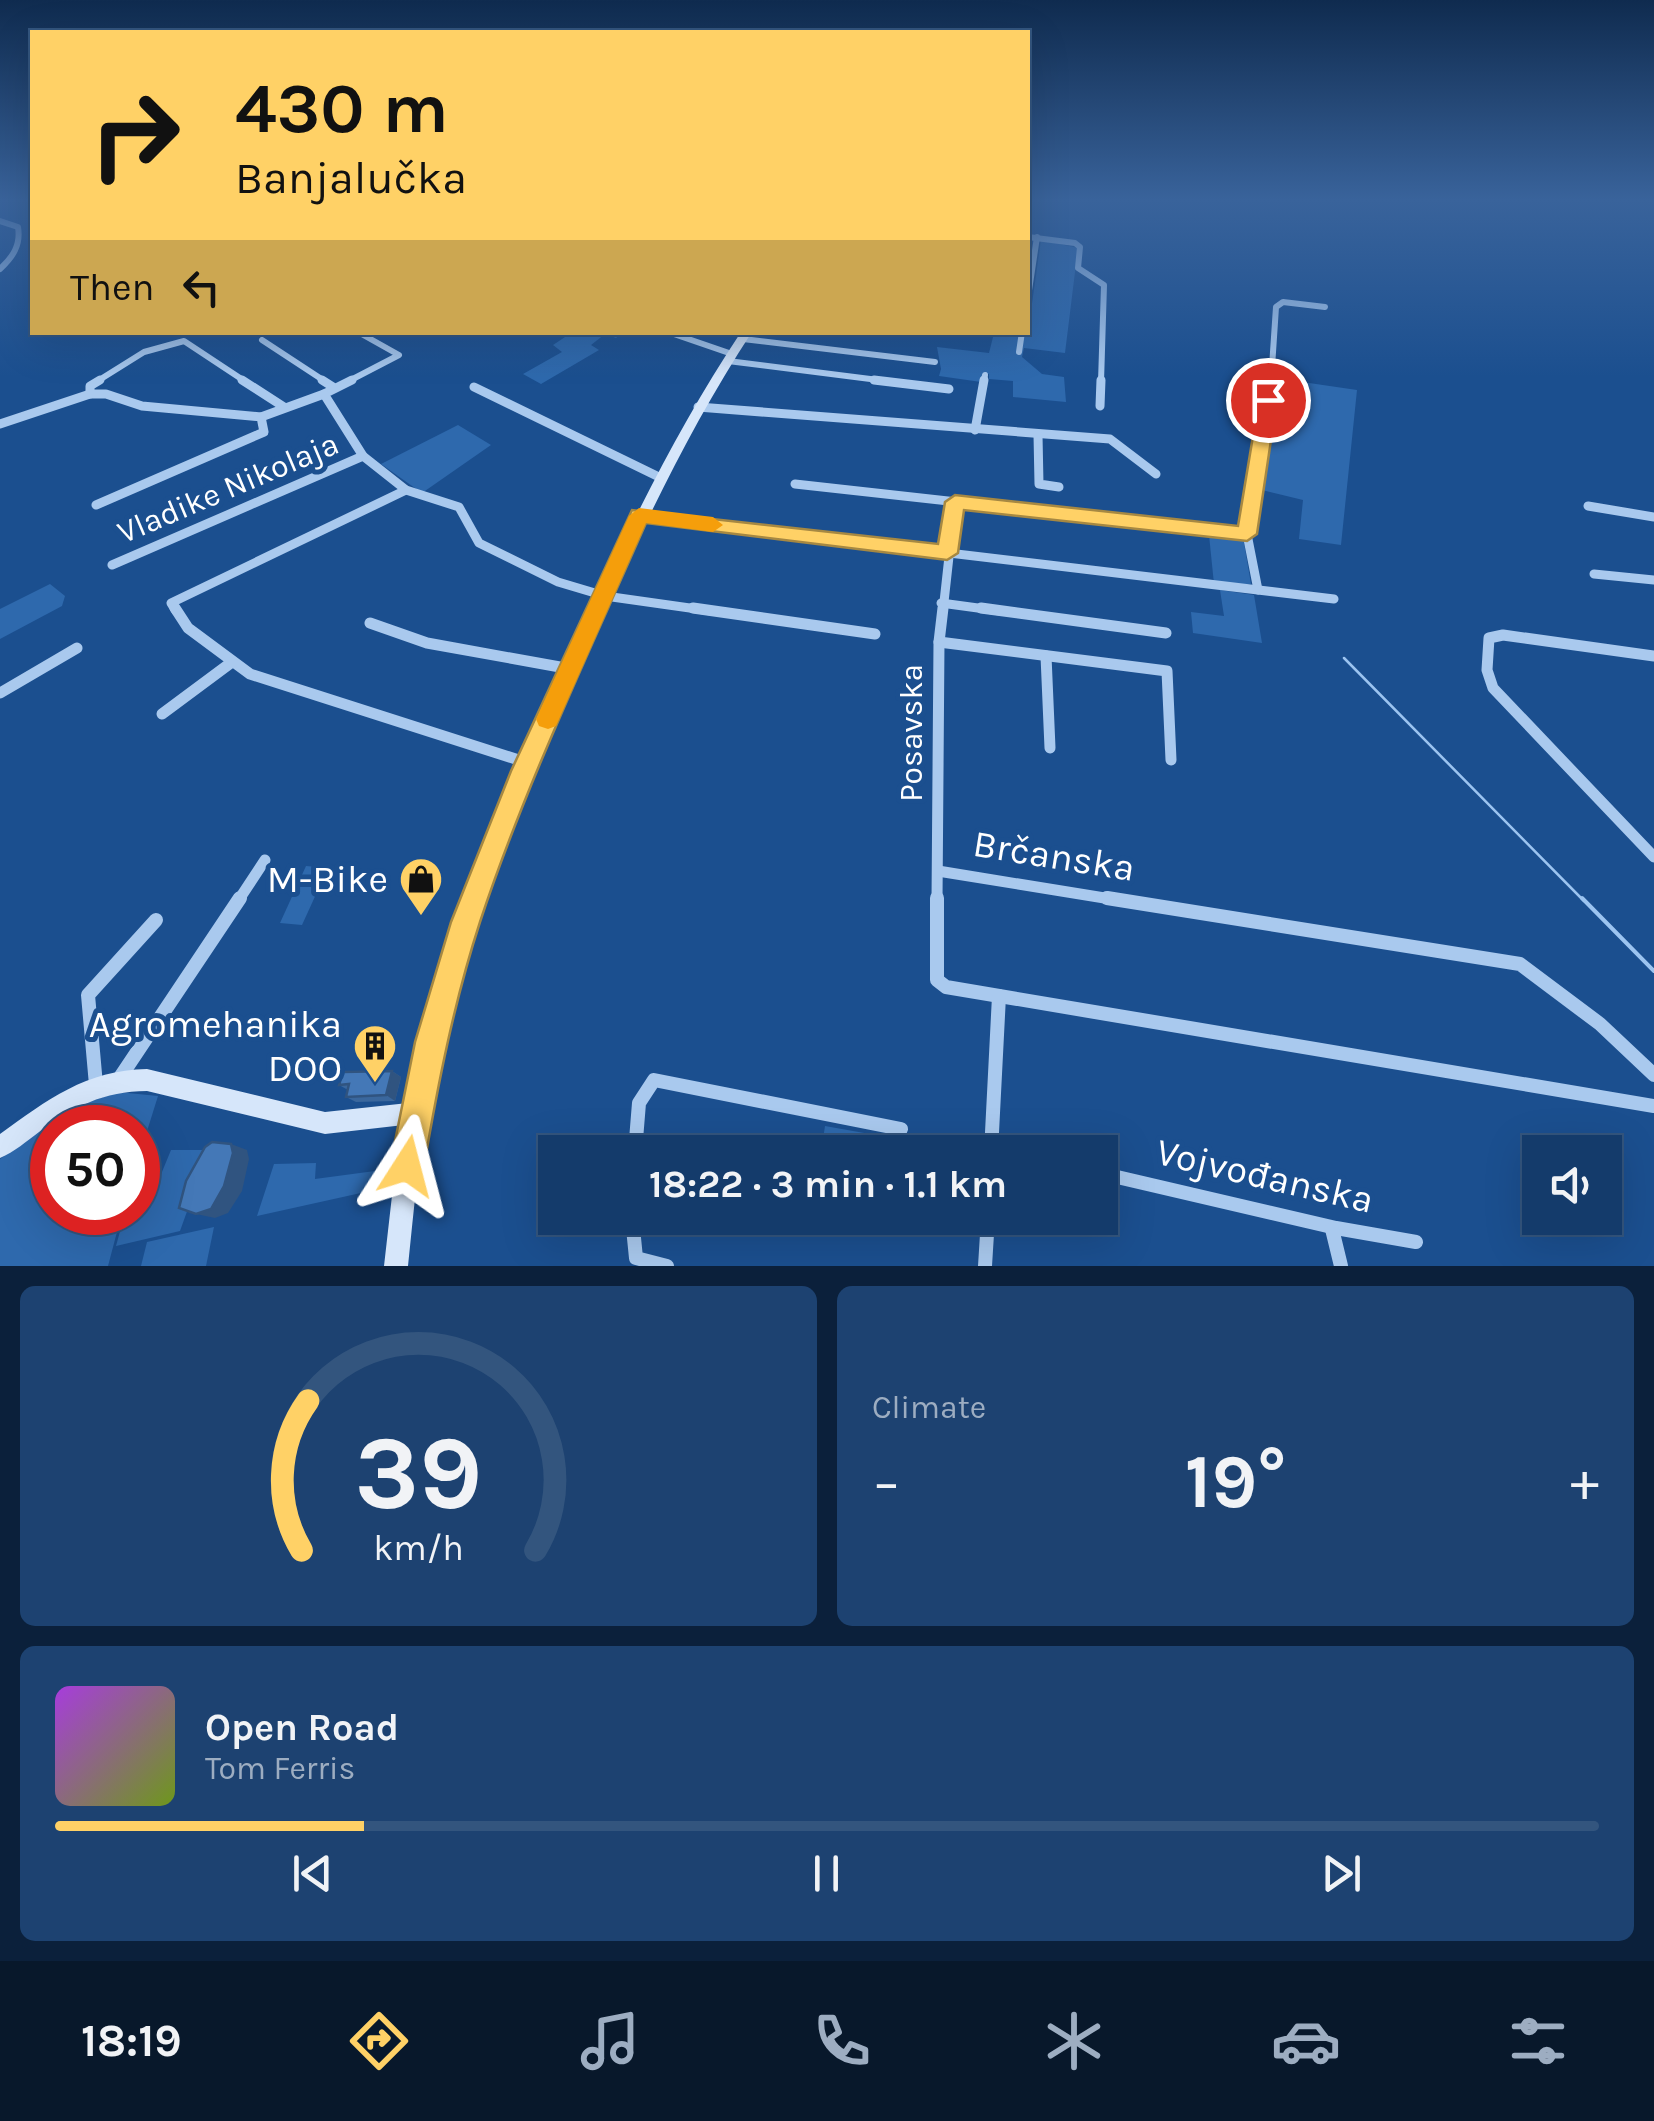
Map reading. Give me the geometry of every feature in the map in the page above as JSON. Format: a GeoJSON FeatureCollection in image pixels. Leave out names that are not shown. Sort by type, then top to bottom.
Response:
{"type":"FeatureCollection","features":[{"type":"Feature","properties":{"kind":"main road"},"geometry":{"type":"LineString","coordinates":[[396,1266],[415,1114],[439,1005],[466,922],[528,763],[639,516],[698,407],[745,336]]}},
{"type":"Feature","properties":{"kind":"main road"},"geometry":{"type":"LineString","coordinates":[[0,1147],[67,1100],[96,1085],[119,1079],[147,1080],[325,1123],[415,1114]]}},
{"type":"Feature","properties":{"kind":"street"},"geometry":{"type":"LineString","coordinates":[[1079,259],[1078,268],[1104,285],[1100,406]]}},
{"type":"Feature","properties":{"kind":"street"},"geometry":{"type":"LineString","coordinates":[[1258,590],[1247,534],[1271,383],[1276,308],[1283,302],[1325,306]]}},
{"type":"Feature","properties":{"kind":"street","name":"Vladike Nikolaja"},"geometry":{"type":"LineString","coordinates":[[0,424],[90,394],[106,394],[142,406],[262,417],[399,355],[363,335]]}},
{"type":"Feature","properties":{"kind":"street"},"geometry":{"type":"LineString","coordinates":[[675,335],[730,358],[950,390]]}},
{"type":"Feature","properties":{"kind":"street"},"geometry":{"type":"LineString","coordinates":[[1019,352],[1022,335]]}},
{"type":"Feature","properties":{"kind":"street"},"geometry":{"type":"LineString","coordinates":[[745,336],[935,362]]}},
{"type":"Feature","properties":{"kind":"street","name":"Vladike Nikolaja"},"geometry":{"type":"LineString","coordinates":[[262,340],[328,390],[363,456],[406,490],[459,508],[479,543],[558,582],[605,596],[875,634]]}},
{"type":"Feature","properties":{"kind":"street","name":"Vladike Nikolaja"},"geometry":{"type":"LineString","coordinates":[[90,394],[90,386],[134,358],[184,341],[284,407]]}},
{"type":"Feature","properties":{"kind":"street"},"geometry":{"type":"LineString","coordinates":[[975,430],[985,375]]}},
{"type":"Feature","properties":{"kind":"street"},"geometry":{"type":"LineString","coordinates":[[474,387],[658,477]]}},
{"type":"Feature","properties":{"kind":"street"},"geometry":{"type":"LineString","coordinates":[[698,407],[1110,439],[1156,474]]}},
{"type":"Feature","properties":{"kind":"street","name":"Vladike Nikolaja"},"geometry":{"type":"LineString","coordinates":[[96,504],[264,432],[262,417]]}},
{"type":"Feature","properties":{"kind":"street"},"geometry":{"type":"LineString","coordinates":[[1038,435],[1039,484],[1059,487]]}},
{"type":"Feature","properties":{"kind":"street","name":"Vladike Nikolaja"},"geometry":{"type":"LineString","coordinates":[[112,565],[363,456]]}},
{"type":"Feature","properties":{"kind":"street"},"geometry":{"type":"LineString","coordinates":[[795,484],[1247,534]]}},
{"type":"Feature","properties":{"kind":"street"},"geometry":{"type":"LineString","coordinates":[[406,490],[171,600],[188,628],[250,674],[528,763]]}},
{"type":"Feature","properties":{"kind":"street"},"geometry":{"type":"LineString","coordinates":[[939,642],[955,502]]}},
{"type":"Feature","properties":{"kind":"street"},"geometry":{"type":"LineString","coordinates":[[1588,506],[1654,517]]}},
{"type":"Feature","properties":{"kind":"street"},"geometry":{"type":"LineString","coordinates":[[639,516],[1334,600]]}},
{"type":"Feature","properties":{"kind":"street"},"geometry":{"type":"LineString","coordinates":[[1594,574],[1654,580]]}},
{"type":"Feature","properties":{"kind":"street"},"geometry":{"type":"LineString","coordinates":[[941,603],[1166,633]]}},
{"type":"Feature","properties":{"kind":"street"},"geometry":{"type":"LineString","coordinates":[[370,623],[428,643],[570,669]]}},
{"type":"Feature","properties":{"kind":"street"},"geometry":{"type":"LineString","coordinates":[[1654,656],[1502,635],[1489,638],[1486,659],[1487,679],[1493,688],[1654,856]]}},
{"type":"Feature","properties":{"kind":"street","name":"Posavska"},"geometry":{"type":"LineString","coordinates":[[938,872],[939,642],[1167,672],[1171,760]]}},
{"type":"Feature","properties":{"kind":"street"},"geometry":{"type":"LineString","coordinates":[[0,693],[77,648]]}},
{"type":"Feature","properties":{"kind":"street"},"geometry":{"type":"LineString","coordinates":[[1046,656],[1050,748]]}},
{"type":"Feature","properties":{"kind":"street"},"geometry":{"type":"LineString","coordinates":[[162,714],[232,662]]}},
{"type":"Feature","properties":{"kind":"street"},"geometry":{"type":"LineString","coordinates":[[119,1079],[265,860]]}},
{"type":"Feature","properties":{"kind":"street","name":"Brčanska"},"geometry":{"type":"LineString","coordinates":[[1654,1075],[1600,1024],[1520,964],[938,872],[937,980],[946,988],[1654,1106]]}},
{"type":"Feature","properties":{"kind":"street"},"geometry":{"type":"LineString","coordinates":[[96,1085],[88,995],[116,959],[156,920]]}},
{"type":"Feature","properties":{"kind":"street"},"geometry":{"type":"LineString","coordinates":[[994,1135],[999,996]]}},
{"type":"Feature","properties":{"kind":"street"},"geometry":{"type":"LineString","coordinates":[[637,1135],[640,1098],[644,1087],[654,1080],[901,1129]]}},
{"type":"Feature","properties":{"kind":"street","name":"Vojvođanska"},"geometry":{"type":"LineString","coordinates":[[1118,1176],[1332,1230],[1416,1242]]}},
{"type":"Feature","properties":{"kind":"street"},"geometry":{"type":"LineString","coordinates":[[1332,1230],[1341,1266]]}},
{"type":"Feature","properties":{"kind":"street"},"geometry":{"type":"LineString","coordinates":[[634,1235],[636,1258],[666,1266]]}},
{"type":"Feature","properties":{"kind":"street"},"geometry":{"type":"LineString","coordinates":[[985,1266],[987,1235]]}},
{"type":"Feature","properties":{"kind":"shaded area"},"geometry":{"type":"Polygon","coordinates":[[[1038,259],[1077,259],[1065,353],[1024,348],[1022,357],[1042,374],[1064,377],[1066,402],[1013,397],[1013,381],[989,379],[989,374],[983,373],[981,382],[939,376],[937,347],[989,353],[994,335],[1030,335],[1038,259]]]}},
{"type":"Feature","properties":{"kind":"shaded area"},"geometry":{"type":"Polygon","coordinates":[[[568,335],[604,335],[591,345],[599,350],[541,384],[523,374],[562,352],[553,345],[568,335]]]}},
{"type":"Feature","properties":{"kind":"shaded area"},"geometry":{"type":"Polygon","coordinates":[[[1275,378],[1357,390],[1341,545],[1299,539],[1303,500],[1258,489],[1275,378]]]}},
{"type":"Feature","properties":{"kind":"shaded area"},"geometry":{"type":"Polygon","coordinates":[[[458,425],[491,445],[422,493],[381,464],[458,425]]]}},
{"type":"Feature","properties":{"kind":"shaded area"},"geometry":{"type":"Polygon","coordinates":[[[1209,535],[1243,537],[1251,584],[1214,584],[1209,535]]]}},
{"type":"Feature","properties":{"kind":"shaded area"},"geometry":{"type":"Polygon","coordinates":[[[50,584],[65,596],[62,606],[0,639],[0,609],[50,584]]]}},
{"type":"Feature","properties":{"kind":"shaded area"},"geometry":{"type":"Polygon","coordinates":[[[1220,590],[1254,595],[1262,643],[1193,633],[1191,612],[1224,616],[1220,590]]]}},
{"type":"Feature","properties":{"kind":"shaded area"},"geometry":{"type":"Polygon","coordinates":[[[306,866],[328,868],[302,925],[280,923],[306,866]]]}},
{"type":"Feature","properties":{"kind":"shaded area"},"geometry":{"type":"Polygon","coordinates":[[[118,1092],[158,1096],[155,1105],[81,1105],[118,1092]]]}},
{"type":"Feature","properties":{"kind":"shaded area"},"geometry":{"type":"Polygon","coordinates":[[[825,1126],[876,1135],[824,1135],[825,1126]]]}},
{"type":"Feature","properties":{"kind":"shaded area"},"geometry":{"type":"Polygon","coordinates":[[[30,1137],[30,1235],[116,1235],[108,1266],[0,1266],[0,1159],[30,1137]]]}},
{"type":"Feature","properties":{"kind":"shaded area"},"geometry":{"type":"Polygon","coordinates":[[[171,1150],[209,1150],[180,1231],[116,1246],[119,1235],[160,1235],[160,1177],[171,1150]]]}},
{"type":"Feature","properties":{"kind":"shaded area"},"geometry":{"type":"Polygon","coordinates":[[[316,1163],[315,1179],[390,1169],[388,1187],[257,1216],[274,1164],[316,1163]]]}},
{"type":"Feature","properties":{"kind":"shaded area"},"geometry":{"type":"Polygon","coordinates":[[[214,1227],[206,1266],[141,1266],[147,1242],[214,1227]]]}},
{"type":"Feature","properties":{"kind":"building"},"geometry":{"type":"Polygon","coordinates":[[[392,1071],[386,1095],[346,1097],[349,1084],[339,1085],[343,1072],[392,1071]]]}},
{"type":"Feature","properties":{"kind":"building"},"geometry":{"type":"Polygon","coordinates":[[[212,1142],[231,1144],[233,1153],[224,1186],[211,1209],[196,1214],[179,1208],[186,1181],[205,1147],[212,1142]]]}},
{"type":"Feature","properties":{"kind":"waterway"},"geometry":{"type":"LineString","coordinates":[[1344,658],[1584,901]]}},
{"type":"Feature","properties":{"kind":"waterway"},"geometry":{"type":"LineString","coordinates":[[1582,898],[1654,971]]}},
{"type":"Feature","properties":{"kind":"slow traffic"},"geometry":{"type":"LineString","coordinates":[[548,719],[639,516],[713,525]]}},
{"type":"Feature","properties":{"kind":"place","name":"M-Bike"},"geometry":{"type":"Point","coordinates":[421,917]}},
{"type":"Feature","properties":{"kind":"place","name":"Agromehanika DOO"},"geometry":{"type":"Point","coordinates":[375,1084]}},
{"type":"Feature","properties":{"kind":"route"},"geometry":{"type":"LineString","coordinates":[[407,1166],[430,1042],[466,922],[524,771],[639,516],[947,553],[955,502],[1247,534],[1268,400]]}}]}
